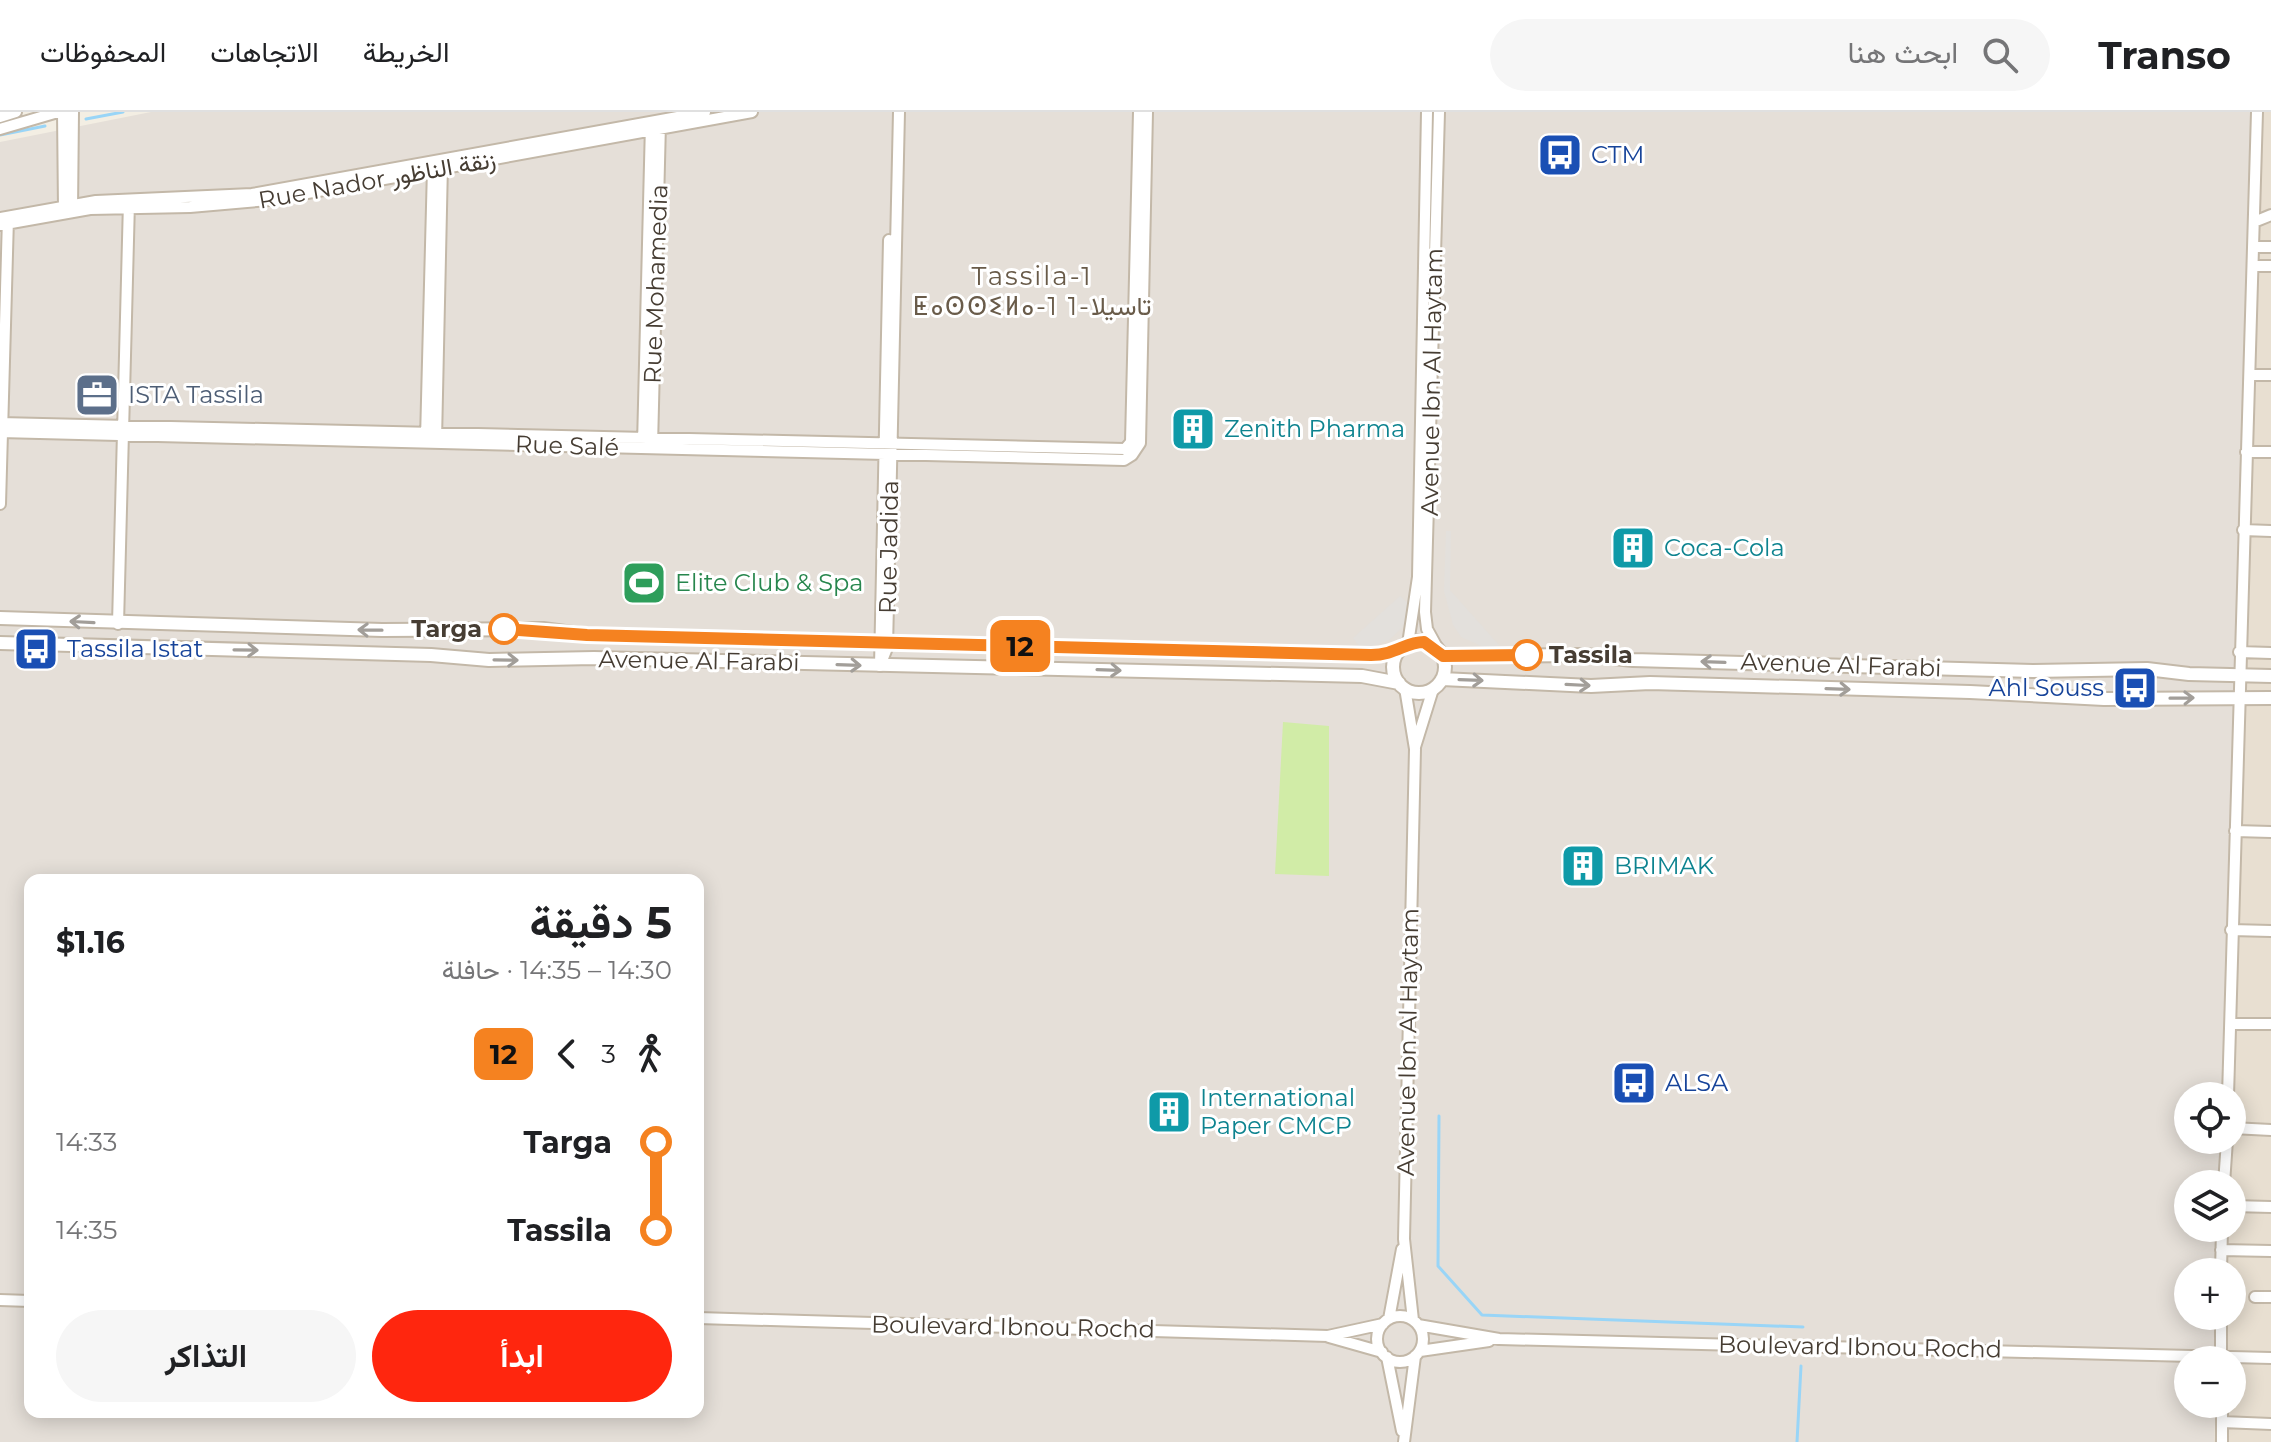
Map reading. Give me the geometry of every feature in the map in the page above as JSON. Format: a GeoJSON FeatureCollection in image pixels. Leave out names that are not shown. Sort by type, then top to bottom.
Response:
{"type":"FeatureCollection","features":[{"type":"Feature","properties":{"kind":"street"},"geometry":{"type":"LineString","coordinates":[[0,117],[16,112]]}},
{"type":"Feature","properties":{"kind":"street"},"geometry":{"type":"LineString","coordinates":[[0,129],[60,112],[68,209]]}},
{"type":"Feature","properties":{"kind":"street"},"geometry":{"type":"LineString","coordinates":[[68,209],[73,112]]}},
{"type":"Feature","properties":{"kind":"street","name":"Rue Nador زنقة الناظور"},"geometry":{"type":"LineString","coordinates":[[656,125],[705,112]]}},
{"type":"Feature","properties":{"kind":"street","name":"Rue Nador زنقة الناظور"},"geometry":{"type":"LineString","coordinates":[[4,221],[68,209],[240,196],[437,165],[656,125],[752,112]]}},
{"type":"Feature","properties":{"kind":"street","name":"Rue Jadida"},"geometry":{"type":"LineString","coordinates":[[880,666],[886,655],[883,641],[892,112]]}},
{"type":"Feature","properties":{"kind":"street","name":"Rue Jadida"},"geometry":{"type":"LineString","coordinates":[[887,450],[899,112]]}},
{"type":"Feature","properties":{"kind":"street"},"geometry":{"type":"LineString","coordinates":[[1129,452],[1139,112]]}},
{"type":"Feature","properties":{"kind":"street"},"geometry":{"type":"LineString","coordinates":[[1129,452],[1140,443],[1147,112]]}},
{"type":"Feature","properties":{"kind":"street","name":"Avenue Ibn Al Haytam"},"geometry":{"type":"LineString","coordinates":[[1427,112],[1431,177],[1425,612],[1427,629],[1440,653]]}},
{"type":"Feature","properties":{"kind":"street","name":"Avenue Ibn Al Haytam"},"geometry":{"type":"LineString","coordinates":[[1403,648],[1418,577],[1431,177],[1439,112]]}},
{"type":"Feature","properties":{"kind":"street"},"geometry":{"type":"LineString","coordinates":[[2229,1082],[2237,699],[2257,112]]}},
{"type":"Feature","properties":{"kind":"street","name":"Rue Mohamedia"},"geometry":{"type":"LineString","coordinates":[[647,444],[656,125]]}},
{"type":"Feature","properties":{"kind":"street"},"geometry":{"type":"LineString","coordinates":[[431,438],[437,165]]}},
{"type":"Feature","properties":{"kind":"street"},"geometry":{"type":"LineString","coordinates":[[118,624],[129,203]]}},
{"type":"Feature","properties":{"kind":"street"},"geometry":{"type":"LineString","coordinates":[[2254,222],[2271,215]]}},
{"type":"Feature","properties":{"kind":"street"},"geometry":{"type":"LineString","coordinates":[[0,504],[4,221]]}},
{"type":"Feature","properties":{"kind":"street"},"geometry":{"type":"LineString","coordinates":[[2254,247],[2271,247]]}},
{"type":"Feature","properties":{"kind":"street"},"geometry":{"type":"LineString","coordinates":[[2253,266],[2271,266]]}},
{"type":"Feature","properties":{"kind":"street"},"geometry":{"type":"LineString","coordinates":[[2250,375],[2271,375]]}},
{"type":"Feature","properties":{"kind":"street","name":"Rue Salé"},"geometry":{"type":"LineString","coordinates":[[1,428],[887,450],[1113,462],[1129,452]]}},
{"type":"Feature","properties":{"kind":"street"},"geometry":{"type":"LineString","coordinates":[[2246,452],[2271,452]]}},
{"type":"Feature","properties":{"kind":"street"},"geometry":{"type":"LineString","coordinates":[[2243,530],[2271,531]]}},
{"type":"Feature","properties":{"kind":"street","name":"Avenue Al Farabi"},"geometry":{"type":"LineString","coordinates":[[0,618],[382,630],[543,629],[587,635],[1371,655],[1403,648]]}},
{"type":"Feature","properties":{"kind":"street"},"geometry":{"type":"LineString","coordinates":[[1424,642],[1440,653],[1438,684],[1418,693],[1402,686],[1394,672],[1403,648],[1424,642]]}},
{"type":"Feature","properties":{"kind":"street","name":"Avenue Al Farabi"},"geometry":{"type":"LineString","coordinates":[[0,643],[431,655],[489,660],[594,658],[1362,676],[1402,686]]}},
{"type":"Feature","properties":{"kind":"street"},"geometry":{"type":"LineString","coordinates":[[2239,652],[2271,653]]}},
{"type":"Feature","properties":{"kind":"street","name":"Avenue Al Farabi"},"geometry":{"type":"LineString","coordinates":[[1440,653],[1585,655],[1633,660],[2033,671],[2147,669],[2271,676]]}},
{"type":"Feature","properties":{"kind":"street","name":"Avenue Al Farabi"},"geometry":{"type":"LineString","coordinates":[[1438,684],[1591,686],[1650,683],[2104,699],[2271,698]]}},
{"type":"Feature","properties":{"kind":"street","name":"Avenue Ibn Al Haytam"},"geometry":{"type":"LineString","coordinates":[[1415,749],[1438,684]]}},
{"type":"Feature","properties":{"kind":"street","name":"Avenue Ibn Al Haytam"},"geometry":{"type":"LineString","coordinates":[[1402,686],[1415,749],[1404,1239],[1416,1322]]}},
{"type":"Feature","properties":{"kind":"street"},"geometry":{"type":"LineString","coordinates":[[2235,831],[2271,832]]}},
{"type":"Feature","properties":{"kind":"street"},"geometry":{"type":"LineString","coordinates":[[2231,930],[2271,931]]}},
{"type":"Feature","properties":{"kind":"street"},"geometry":{"type":"LineString","coordinates":[[2231,1024],[2271,1024]]}},
{"type":"Feature","properties":{"kind":"street"},"geometry":{"type":"LineString","coordinates":[[2246,1129],[2271,1130]]}},
{"type":"Feature","properties":{"kind":"street"},"geometry":{"type":"LineString","coordinates":[[2246,1206],[2271,1207]]}},
{"type":"Feature","properties":{"kind":"street","name":"Avenue Ibn Al Haytam"},"geometry":{"type":"LineString","coordinates":[[1386,1321],[1404,1239]]}},
{"type":"Feature","properties":{"kind":"street"},"geometry":{"type":"LineString","coordinates":[[2221,1242],[2221,1258]]}},
{"type":"Feature","properties":{"kind":"street"},"geometry":{"type":"LineString","coordinates":[[2221,1250],[2271,1251]]}},
{"type":"Feature","properties":{"kind":"street"},"geometry":{"type":"LineString","coordinates":[[2255,1297],[2271,1297]]}},
{"type":"Feature","properties":{"kind":"street"},"geometry":{"type":"LineString","coordinates":[[0,1300],[24,1301]]}},
{"type":"Feature","properties":{"kind":"street"},"geometry":{"type":"LineString","coordinates":[[1404,1316],[1416,1322],[1423,1336],[1417,1353],[1404,1441],[1384,1355],[1377,1338],[1386,1321],[1404,1316]]}},
{"type":"Feature","properties":{"kind":"street","name":"Boulevard Ibnou Rochd"},"geometry":{"type":"LineString","coordinates":[[704,1318],[1328,1336],[1386,1321]]}},
{"type":"Feature","properties":{"kind":"street","name":"Boulevard Ibnou Rochd"},"geometry":{"type":"LineString","coordinates":[[1416,1322],[1499,1339],[2174,1357]]}},
{"type":"Feature","properties":{"kind":"street","name":"Boulevard Ibnou Rochd"},"geometry":{"type":"LineString","coordinates":[[1328,1336],[1384,1355]]}},
{"type":"Feature","properties":{"kind":"street","name":"Boulevard Ibnou Rochd"},"geometry":{"type":"LineString","coordinates":[[1417,1353],[1499,1339]]}},
{"type":"Feature","properties":{"kind":"street"},"geometry":{"type":"LineString","coordinates":[[1384,1355],[1401,1362],[1417,1353]]}},
{"type":"Feature","properties":{"kind":"street","name":"Boulevard Ibnou Rochd"},"geometry":{"type":"LineString","coordinates":[[2246,1358],[2271,1358]]}},
{"type":"Feature","properties":{"kind":"street"},"geometry":{"type":"LineString","coordinates":[[2222,1418],[2222,1442]]}},
{"type":"Feature","properties":{"kind":"street"},"geometry":{"type":"LineString","coordinates":[[2222,1422],[2271,1424]]}},
{"type":"Feature","properties":{"kind":"shaded area"},"geometry":{"type":"Polygon","coordinates":[[[151,112],[2256,112],[2241,654],[2235,681],[2225,1082],[2174,1082],[2174,1154],[2224,1154],[2223,1170],[2174,1170],[2174,1242],[2222,1242],[2221,1258],[2174,1258],[2174,1330],[2219,1330],[2219,1346],[2174,1346],[2174,1418],[2215,1418],[2214,1442],[0,1442],[0,142],[151,112]]]}},
{"type":"Feature","properties":{"kind":"shaded area"},"geometry":{"type":"Polygon","coordinates":[[[2256,112],[2271,112],[2271,1442],[2214,1442],[2215,1418],[2246,1418],[2246,1346],[2219,1346],[2219,1330],[2246,1330],[2246,1258],[2221,1258],[2222,1242],[2246,1242],[2246,1170],[2223,1170],[2224,1154],[2246,1154],[2246,1082],[2225,1082],[2235,681],[2256,112]]]}},
{"type":"Feature","properties":{"kind":"shaded area"},"geometry":{"type":"Polygon","coordinates":[[[1446,531],[1451,531],[1450,590],[1499,645],[1493,651],[1461,637],[1453,625],[1444,591],[1446,531]]]}},
{"type":"Feature","properties":{"kind":"shaded area"},"geometry":{"type":"Polygon","coordinates":[[[1400,596],[1408,603],[1408,614],[1402,628],[1389,640],[1368,648],[1359,646],[1353,638],[1400,596]]]}},
{"type":"Feature","properties":{"kind":"green space"},"geometry":{"type":"Polygon","coordinates":[[[1283,722],[1329,726],[1329,876],[1275,874],[1283,722]]]}},
{"type":"Feature","properties":{"kind":"waterway"},"geometry":{"type":"LineString","coordinates":[[86,119],[123,112]]}},
{"type":"Feature","properties":{"kind":"waterway"},"geometry":{"type":"LineString","coordinates":[[0,135],[45,126]]}},
{"type":"Feature","properties":{"kind":"waterway"},"geometry":{"type":"LineString","coordinates":[[1439,1116],[1438,1266],[1482,1315],[1803,1327]]}},
{"type":"Feature","properties":{"kind":"waterway"},"geometry":{"type":"LineString","coordinates":[[1797,1442],[1801,1366]]}},
{"type":"Feature","properties":{"kind":"bus line","name":"12"},"geometry":{"type":"LineString","coordinates":[[504,629],[543,629],[587,635],[1371,655],[1398,652],[1408,644],[1424,642],[1432,644],[1443,656],[1527,655]]}},
{"type":"Feature","properties":{"kind":"place","name":"CTM"},"geometry":{"type":"Point","coordinates":[1560,155]}},
{"type":"Feature","properties":{"kind":"place","name":"ISTA Tassila"},"geometry":{"type":"Point","coordinates":[97,395]}},
{"type":"Feature","properties":{"kind":"place","name":"Zenith Pharma"},"geometry":{"type":"Point","coordinates":[1193,429]}},
{"type":"Feature","properties":{"kind":"place","name":"Coca-Cola"},"geometry":{"type":"Point","coordinates":[1633,548]}},
{"type":"Feature","properties":{"kind":"place","name":"Elite Club & Spa"},"geometry":{"type":"Point","coordinates":[644,583]}},
{"type":"Feature","properties":{"kind":"place","name":"Targa"},"geometry":{"type":"Point","coordinates":[504,629]}},
{"type":"Feature","properties":{"kind":"place","name":"Tassila Istat"},"geometry":{"type":"Point","coordinates":[36,649]}},
{"type":"Feature","properties":{"kind":"place","name":"Tassila"},"geometry":{"type":"Point","coordinates":[1527,655]}},
{"type":"Feature","properties":{"kind":"place","name":"Ahl Souss"},"geometry":{"type":"Point","coordinates":[2135,688]}},
{"type":"Feature","properties":{"kind":"place","name":"BRIMAK"},"geometry":{"type":"Point","coordinates":[1583,866]}},
{"type":"Feature","properties":{"kind":"place","name":"ALSA"},"geometry":{"type":"Point","coordinates":[1634,1083]}},
{"type":"Feature","properties":{"kind":"place","name":"International Paper CMCP"},"geometry":{"type":"Point","coordinates":[1169,1112]}},
{"type":"Feature","properties":{"kind":"district","name":"Tassila-1 ⵟⴰⵙⵙⵉⵍⴰ-1 1-تاسيلا"},"geometry":{"type":"Point","coordinates":[1032,291]}}]}
